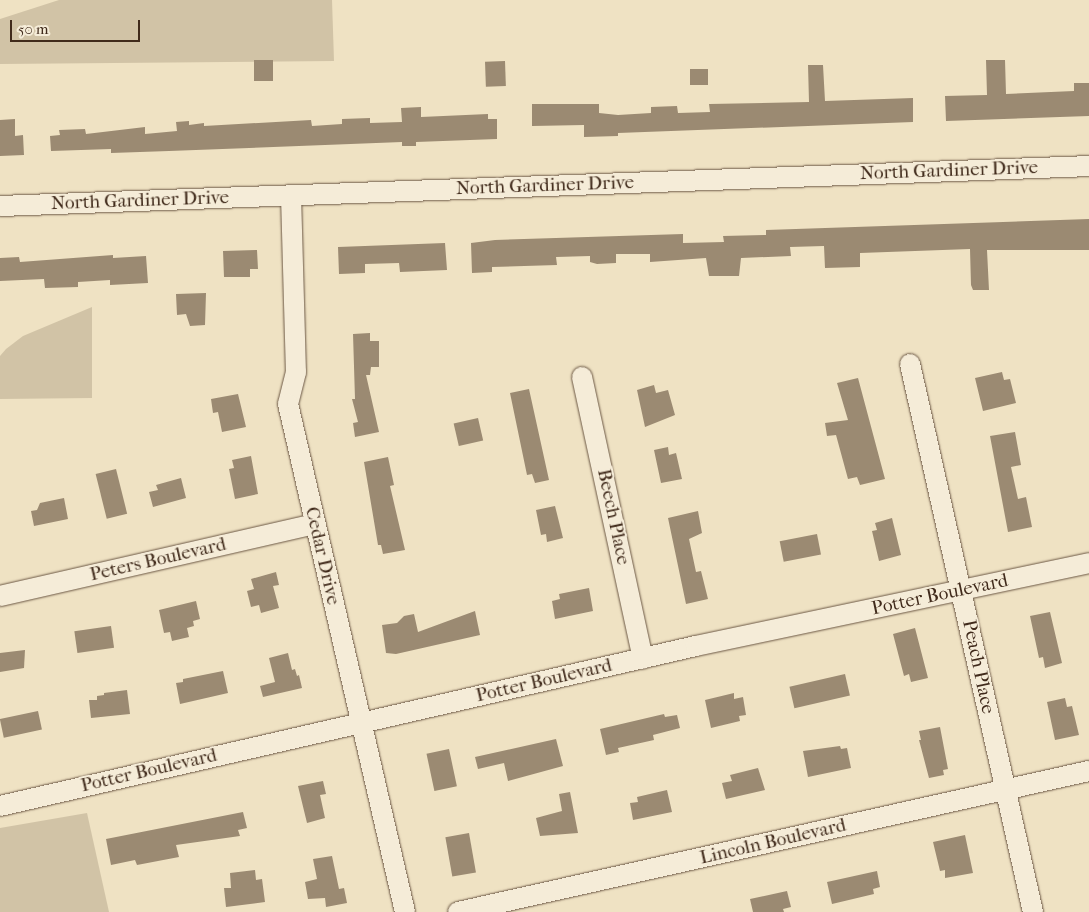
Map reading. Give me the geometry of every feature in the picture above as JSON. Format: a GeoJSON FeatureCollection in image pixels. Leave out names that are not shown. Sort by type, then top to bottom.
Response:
{"type":"FeatureCollection","features":[{"type":"Feature","properties":{"kind":"street","name":"North Gardiner Drive"},"geometry":{"type":"LineString","coordinates":[[0,206],[1089,166]]}},
{"type":"Feature","properties":{"kind":"street","name":"Cedar Drive"},"geometry":{"type":"LineString","coordinates":[[291,195],[296,372],[288,404],[405,912]]}},
{"type":"Feature","properties":{"kind":"street","name":"Peach Place"},"geometry":{"type":"LineString","coordinates":[[910,364],[1033,912]]}},
{"type":"Feature","properties":{"kind":"street","name":"Beech Place"},"geometry":{"type":"LineString","coordinates":[[582,377],[643,658]]}},
{"type":"Feature","properties":{"kind":"street","name":"Peters Boulevard"},"geometry":{"type":"LineString","coordinates":[[0,596],[315,524]]}},
{"type":"Feature","properties":{"kind":"street","name":"Potter Boulevard"},"geometry":{"type":"LineString","coordinates":[[0,806],[643,658],[961,592],[1089,562]]}},
{"type":"Feature","properties":{"kind":"street","name":"Lincoln Boulevard"},"geometry":{"type":"LineString","coordinates":[[458,912],[1089,770]]}},
{"type":"Feature","properties":{"kind":"shaded area"},"geometry":{"type":"Polygon","coordinates":[[[59,0],[332,0],[334,61],[0,64],[0,19],[59,0]]]}},
{"type":"Feature","properties":{"kind":"shaded area"},"geometry":{"type":"Polygon","coordinates":[[[92,307],[92,398],[0,399],[0,356],[6,349],[23,336],[92,307]]]}},
{"type":"Feature","properties":{"kind":"shaded area"},"geometry":{"type":"Polygon","coordinates":[[[87,813],[109,912],[0,912],[0,828],[87,813]]]}},
{"type":"Feature","properties":{"kind":"building"},"geometry":{"type":"Polygon","coordinates":[[[254,60],[273,60],[273,81],[254,81],[254,60]]]}},
{"type":"Feature","properties":{"kind":"building"},"geometry":{"type":"Polygon","coordinates":[[[986,60],[1005,60],[1006,94],[1074,91],[1074,83],[1089,83],[1089,116],[946,121],[945,96],[987,95],[986,60]]]}},
{"type":"Feature","properties":{"kind":"building"},"geometry":{"type":"Polygon","coordinates":[[[505,61],[506,86],[486,87],[485,62],[505,61]]]}},
{"type":"Feature","properties":{"kind":"building"},"geometry":{"type":"Polygon","coordinates":[[[808,65],[823,65],[825,101],[913,98],[913,122],[618,133],[618,136],[584,137],[584,125],[532,126],[532,104],[599,104],[599,113],[618,115],[651,113],[651,107],[677,106],[678,113],[710,112],[709,104],[809,102],[808,65]]]}},
{"type":"Feature","properties":{"kind":"building"},"geometry":{"type":"Polygon","coordinates":[[[690,69],[708,69],[708,85],[690,85],[690,69]]]}},
{"type":"Feature","properties":{"kind":"building"},"geometry":{"type":"Polygon","coordinates":[[[421,107],[421,117],[488,114],[488,119],[497,119],[497,139],[416,142],[416,146],[402,146],[402,142],[111,153],[111,149],[51,151],[50,136],[60,135],[59,130],[85,129],[86,134],[145,127],[145,134],[177,131],[176,122],[189,121],[189,125],[204,123],[204,126],[311,120],[312,126],[342,124],[342,119],[370,118],[370,123],[402,122],[401,108],[421,107]]]}},
{"type":"Feature","properties":{"kind":"building"},"geometry":{"type":"Polygon","coordinates":[[[15,119],[15,136],[23,135],[24,155],[0,156],[0,120],[15,119]]]}},
{"type":"Feature","properties":{"kind":"building"},"geometry":{"type":"Polygon","coordinates":[[[1089,219],[1089,250],[987,250],[989,290],[973,290],[971,285],[970,249],[860,253],[860,267],[825,268],[824,246],[790,247],[791,256],[741,258],[739,276],[709,276],[706,258],[650,262],[650,254],[616,254],[616,263],[597,264],[590,262],[590,256],[556,257],[557,265],[492,267],[492,272],[472,273],[471,243],[495,240],[683,234],[683,243],[724,242],[723,236],[766,235],[766,230],[1089,219]]]}},
{"type":"Feature","properties":{"kind":"building"},"geometry":{"type":"Polygon","coordinates":[[[445,243],[447,270],[400,272],[399,263],[365,264],[365,273],[339,274],[338,247],[445,243]]]}},
{"type":"Feature","properties":{"kind":"building"},"geometry":{"type":"Polygon","coordinates":[[[257,250],[258,269],[250,269],[250,277],[224,277],[223,251],[257,250]]]}},
{"type":"Feature","properties":{"kind":"building"},"geometry":{"type":"Polygon","coordinates":[[[113,255],[113,258],[146,256],[148,283],[110,285],[110,280],[78,282],[78,287],[45,288],[44,279],[0,281],[0,258],[19,257],[20,262],[113,255]]]}},
{"type":"Feature","properties":{"kind":"building"},"geometry":{"type":"Polygon","coordinates":[[[206,293],[205,325],[190,326],[186,314],[177,315],[176,294],[206,293]]]}},
{"type":"Feature","properties":{"kind":"building"},"geometry":{"type":"Polygon","coordinates":[[[370,333],[370,341],[379,341],[379,367],[371,367],[370,375],[366,375],[379,432],[355,437],[353,423],[358,422],[352,399],[355,399],[353,334],[370,333]]]}},
{"type":"Feature","properties":{"kind":"building"},"geometry":{"type":"Polygon","coordinates":[[[1002,372],[1004,380],[1010,379],[1016,403],[983,411],[975,378],[1002,372]]]}},
{"type":"Feature","properties":{"kind":"building"},"geometry":{"type":"Polygon","coordinates":[[[858,378],[885,479],[860,485],[857,477],[848,479],[836,435],[827,436],[825,423],[848,420],[837,383],[858,378]]]}},
{"type":"Feature","properties":{"kind":"building"},"geometry":{"type":"Polygon","coordinates":[[[654,385],[656,393],[668,390],[675,415],[645,427],[637,390],[654,385]]]}},
{"type":"Feature","properties":{"kind":"building"},"geometry":{"type":"Polygon","coordinates":[[[529,389],[549,480],[535,483],[532,474],[527,475],[510,393],[529,389]]]}},
{"type":"Feature","properties":{"kind":"building"},"geometry":{"type":"Polygon","coordinates":[[[238,394],[246,427],[222,432],[218,412],[213,413],[211,399],[238,394]]]}},
{"type":"Feature","properties":{"kind":"building"},"geometry":{"type":"Polygon","coordinates":[[[478,418],[483,440],[459,446],[454,424],[478,418]]]}},
{"type":"Feature","properties":{"kind":"building"},"geometry":{"type":"Polygon","coordinates":[[[1015,432],[1021,465],[1011,467],[1018,499],[1026,497],[1032,527],[1008,532],[990,436],[1015,432]]]}},
{"type":"Feature","properties":{"kind":"building"},"geometry":{"type":"Polygon","coordinates":[[[668,447],[669,455],[676,453],[682,479],[661,483],[654,450],[668,447]]]}},
{"type":"Feature","properties":{"kind":"building"},"geometry":{"type":"Polygon","coordinates":[[[251,456],[258,494],[235,499],[229,469],[234,468],[232,460],[251,456]]]}},
{"type":"Feature","properties":{"kind":"building"},"geometry":{"type":"Polygon","coordinates":[[[388,457],[394,485],[390,486],[405,550],[383,554],[381,545],[378,545],[364,462],[388,457]]]}},
{"type":"Feature","properties":{"kind":"building"},"geometry":{"type":"Polygon","coordinates":[[[116,469],[127,514],[107,519],[96,474],[116,469]]]}},
{"type":"Feature","properties":{"kind":"building"},"geometry":{"type":"Polygon","coordinates":[[[181,478],[186,498],[153,507],[149,492],[158,490],[156,485],[181,478]]]}},
{"type":"Feature","properties":{"kind":"building"},"geometry":{"type":"Polygon","coordinates":[[[64,498],[68,519],[34,526],[31,511],[37,510],[40,503],[64,498]]]}},
{"type":"Feature","properties":{"kind":"building"},"geometry":{"type":"Polygon","coordinates":[[[555,506],[563,538],[547,542],[546,534],[541,535],[536,510],[555,506]]]}},
{"type":"Feature","properties":{"kind":"building"},"geometry":{"type":"Polygon","coordinates":[[[698,511],[702,533],[689,539],[696,572],[701,571],[708,599],[686,604],[668,518],[698,511]]]}},
{"type":"Feature","properties":{"kind":"building"},"geometry":{"type":"Polygon","coordinates":[[[892,518],[901,555],[879,561],[872,531],[877,530],[875,523],[892,518]]]}},
{"type":"Feature","properties":{"kind":"building"},"geometry":{"type":"Polygon","coordinates":[[[817,534],[821,555],[784,562],[780,541],[817,534]]]}},
{"type":"Feature","properties":{"kind":"building"},"geometry":{"type":"Polygon","coordinates":[[[276,572],[279,585],[273,586],[279,608],[261,613],[259,605],[251,607],[247,591],[254,589],[251,579],[276,572]]]}},
{"type":"Feature","properties":{"kind":"building"},"geometry":{"type":"Polygon","coordinates":[[[589,588],[593,611],[555,619],[552,601],[560,599],[559,594],[589,588]]]}},
{"type":"Feature","properties":{"kind":"building"},"geometry":{"type":"Polygon","coordinates":[[[196,601],[200,619],[193,621],[194,626],[187,628],[189,637],[172,641],[170,632],[164,633],[159,610],[196,601]]]}},
{"type":"Feature","properties":{"kind":"building"},"geometry":{"type":"Polygon","coordinates":[[[475,611],[480,635],[396,654],[386,653],[382,625],[397,623],[404,616],[414,614],[418,632],[475,611]]]}},
{"type":"Feature","properties":{"kind":"building"},"geometry":{"type":"Polygon","coordinates":[[[1050,612],[1062,663],[1045,668],[1043,657],[1039,658],[1030,616],[1050,612]]]}},
{"type":"Feature","properties":{"kind":"building"},"geometry":{"type":"Polygon","coordinates":[[[111,626],[114,648],[77,653],[74,631],[111,626]]]}},
{"type":"Feature","properties":{"kind":"building"},"geometry":{"type":"Polygon","coordinates":[[[915,628],[928,678],[911,682],[909,674],[904,676],[893,634],[915,628]]]}},
{"type":"Feature","properties":{"kind":"building"},"geometry":{"type":"Polygon","coordinates":[[[25,650],[24,668],[0,672],[0,653],[25,650]]]}},
{"type":"Feature","properties":{"kind":"building"},"geometry":{"type":"Polygon","coordinates":[[[288,653],[292,670],[295,669],[297,676],[299,675],[302,688],[263,697],[260,686],[275,682],[269,658],[288,653]]]}},
{"type":"Feature","properties":{"kind":"building"},"geometry":{"type":"Polygon","coordinates":[[[223,671],[228,693],[180,704],[176,683],[183,682],[183,679],[223,671]]]}},
{"type":"Feature","properties":{"kind":"building"},"geometry":{"type":"Polygon","coordinates":[[[845,674],[850,695],[794,708],[789,687],[845,674]]]}},
{"type":"Feature","properties":{"kind":"building"},"geometry":{"type":"Polygon","coordinates":[[[127,690],[130,714],[91,718],[89,700],[97,700],[97,696],[104,695],[104,693],[127,690]]]}},
{"type":"Feature","properties":{"kind":"building"},"geometry":{"type":"Polygon","coordinates":[[[734,693],[734,699],[743,697],[746,715],[739,716],[740,721],[711,728],[705,700],[734,693]]]}},
{"type":"Feature","properties":{"kind":"building"},"geometry":{"type":"Polygon","coordinates":[[[1065,698],[1067,707],[1072,706],[1079,735],[1055,740],[1047,702],[1065,698]]]}},
{"type":"Feature","properties":{"kind":"building"},"geometry":{"type":"Polygon","coordinates":[[[38,711],[42,730],[4,738],[0,719],[38,711]]]}},
{"type":"Feature","properties":{"kind":"building"},"geometry":{"type":"Polygon","coordinates":[[[664,714],[665,717],[677,715],[680,728],[653,735],[654,740],[618,748],[619,752],[606,755],[600,729],[664,714]]]}},
{"type":"Feature","properties":{"kind":"building"},"geometry":{"type":"Polygon","coordinates":[[[940,727],[948,769],[943,770],[944,775],[929,778],[919,740],[921,740],[919,731],[940,727]]]}},
{"type":"Feature","properties":{"kind":"building"},"geometry":{"type":"Polygon","coordinates":[[[556,739],[563,766],[508,781],[504,763],[478,769],[475,757],[556,739]]]}},
{"type":"Feature","properties":{"kind":"building"},"geometry":{"type":"Polygon","coordinates":[[[840,746],[841,749],[847,748],[851,768],[808,777],[803,751],[840,746]]]}},
{"type":"Feature","properties":{"kind":"building"},"geometry":{"type":"Polygon","coordinates":[[[449,749],[457,786],[434,791],[427,754],[449,749]]]}},
{"type":"Feature","properties":{"kind":"building"},"geometry":{"type":"Polygon","coordinates":[[[758,768],[765,790],[726,799],[722,783],[732,781],[730,775],[758,768]]]}},
{"type":"Feature","properties":{"kind":"building"},"geometry":{"type":"Polygon","coordinates":[[[323,781],[326,794],[320,795],[325,818],[307,823],[298,786],[323,781]]]}},
{"type":"Feature","properties":{"kind":"building"},"geometry":{"type":"Polygon","coordinates":[[[667,790],[672,812],[633,820],[630,803],[638,802],[637,797],[667,790]]]}},
{"type":"Feature","properties":{"kind":"building"},"geometry":{"type":"Polygon","coordinates":[[[570,792],[578,833],[540,836],[536,818],[562,811],[559,794],[570,792]]]}},
{"type":"Feature","properties":{"kind":"building"},"geometry":{"type":"Polygon","coordinates":[[[243,812],[247,828],[238,830],[240,836],[176,845],[179,857],[137,865],[135,860],[111,865],[106,839],[243,812]]]}},
{"type":"Feature","properties":{"kind":"building"},"geometry":{"type":"Polygon","coordinates":[[[469,833],[476,872],[452,877],[445,837],[469,833]]]}},
{"type":"Feature","properties":{"kind":"building"},"geometry":{"type":"Polygon","coordinates":[[[965,835],[973,873],[945,878],[945,870],[940,871],[933,842],[965,835]]]}},
{"type":"Feature","properties":{"kind":"building"},"geometry":{"type":"Polygon","coordinates":[[[332,856],[339,889],[344,888],[347,903],[326,907],[325,898],[308,899],[305,882],[317,879],[313,859],[332,856]]]}},
{"type":"Feature","properties":{"kind":"building"},"geometry":{"type":"Polygon","coordinates":[[[255,870],[256,880],[262,879],[265,902],[226,907],[224,888],[231,888],[230,873],[255,870]]]}},
{"type":"Feature","properties":{"kind":"building"},"geometry":{"type":"Polygon","coordinates":[[[877,871],[880,887],[873,889],[874,894],[832,904],[827,882],[877,871]]]}},
{"type":"Feature","properties":{"kind":"building"},"geometry":{"type":"Polygon","coordinates":[[[787,891],[791,907],[783,909],[784,912],[753,912],[750,899],[787,891]]]}}]}
